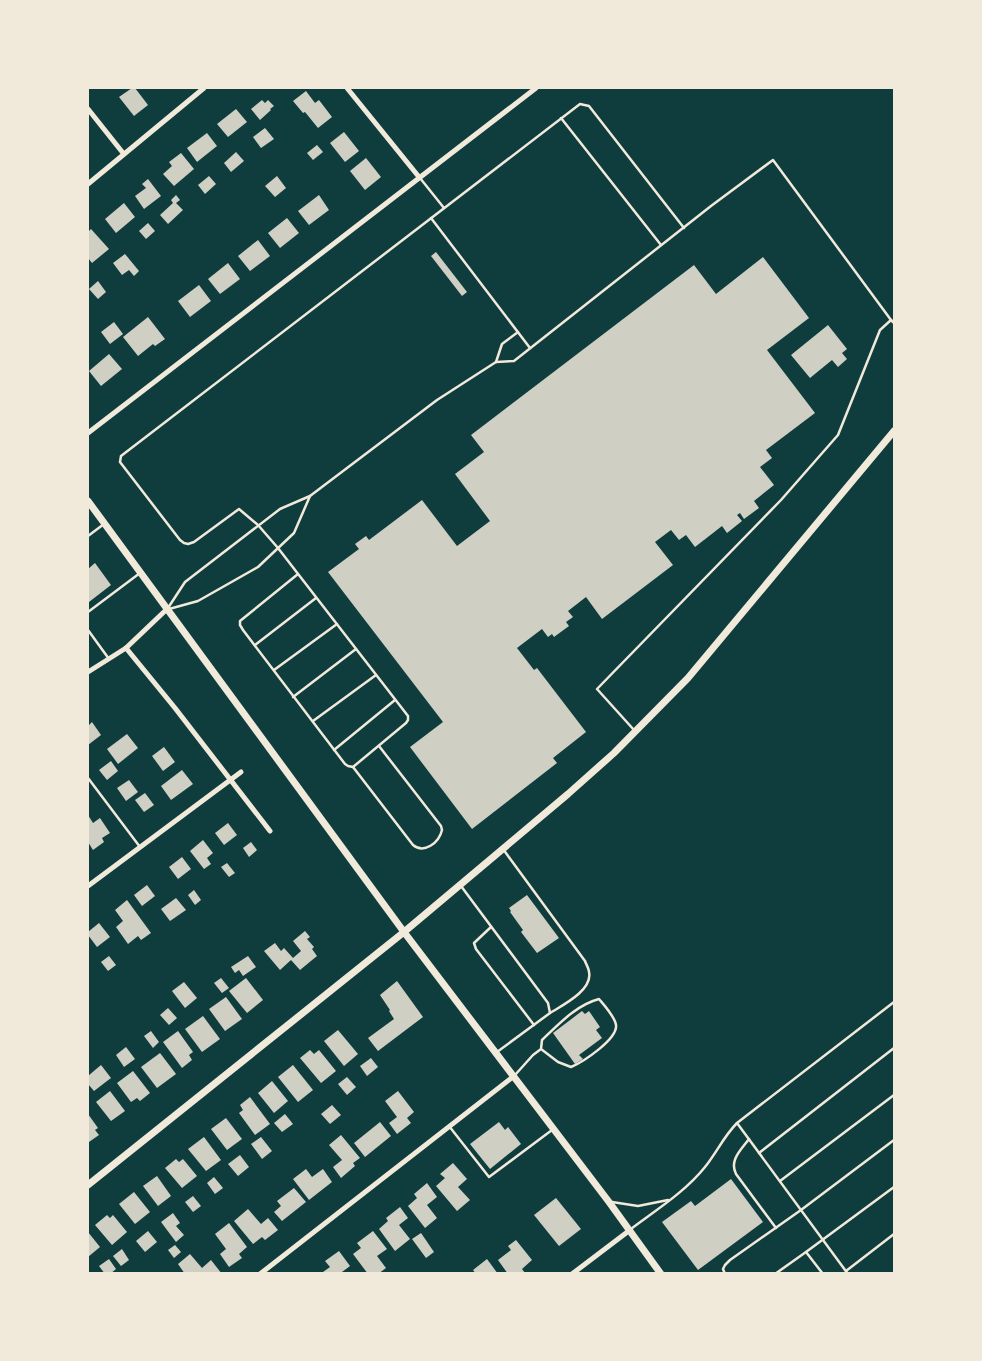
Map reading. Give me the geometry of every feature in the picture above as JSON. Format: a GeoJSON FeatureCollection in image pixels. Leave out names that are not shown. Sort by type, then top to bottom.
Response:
{"type":"FeatureCollection","features":[{"type":"Feature","properties":{"kind":"street"},"geometry":{"type":"LineString","coordinates":[[88,184],[123,153],[204,88]]}},
{"type":"Feature","properties":{"kind":"street"},"geometry":{"type":"LineString","coordinates":[[347,88],[419,177]]}},
{"type":"Feature","properties":{"kind":"street"},"geometry":{"type":"LineString","coordinates":[[88,433],[536,88]]}},
{"type":"Feature","properties":{"kind":"street"},"geometry":{"type":"LineString","coordinates":[[88,108],[123,153]]}},
{"type":"Feature","properties":{"kind":"street"},"geometry":{"type":"LineString","coordinates":[[88,1185],[404,932],[614,753],[688,678],[894,431]]}},
{"type":"Feature","properties":{"kind":"street"},"geometry":{"type":"LineString","coordinates":[[88,501],[404,932],[609,1202],[661,1274]]}},
{"type":"Feature","properties":{"kind":"street"},"geometry":{"type":"LineString","coordinates":[[88,672],[126,648],[167,609]]}},
{"type":"Feature","properties":{"kind":"street"},"geometry":{"type":"LineString","coordinates":[[126,648],[270,831]]}},
{"type":"Feature","properties":{"kind":"street"},"geometry":{"type":"LineString","coordinates":[[88,886],[241,772]]}},
{"type":"Feature","properties":{"kind":"street"},"geometry":{"type":"LineString","coordinates":[[260,1274],[514,1076]]}},
{"type":"Feature","properties":{"kind":"street"},"geometry":{"type":"LineString","coordinates":[[572,1274],[630,1230]]}},
{"type":"Feature","properties":{"kind":"lane"},"geometry":{"type":"LineString","coordinates":[[353,767],[406,723],[408,716],[278,548],[258,525],[239,509],[194,542],[184,543],[120,462],[123,453],[580,104],[589,106],[684,228]]}},
{"type":"Feature","properties":{"kind":"lane"},"geometry":{"type":"LineString","coordinates":[[561,118],[662,245]]}},
{"type":"Feature","properties":{"kind":"lane"},"geometry":{"type":"LineString","coordinates":[[167,609],[185,582],[258,525],[280,509],[310,496],[437,400],[496,362],[514,361],[772,160],[894,323]]}},
{"type":"Feature","properties":{"kind":"lane"},"geometry":{"type":"LineString","coordinates":[[419,177],[444,208]]}},
{"type":"Feature","properties":{"kind":"lane"},"geometry":{"type":"LineString","coordinates":[[431,218],[530,348]]}},
{"type":"Feature","properties":{"kind":"lane"},"geometry":{"type":"LineString","coordinates":[[635,731],[597,689],[780,500],[838,435],[880,330],[890,320]]}},
{"type":"Feature","properties":{"kind":"lane"},"geometry":{"type":"LineString","coordinates":[[496,362],[502,344],[518,332]]}},
{"type":"Feature","properties":{"kind":"lane"},"geometry":{"type":"LineString","coordinates":[[167,609],[202,599],[258,567],[294,533],[310,496]]}},
{"type":"Feature","properties":{"kind":"lane"},"geometry":{"type":"LineString","coordinates":[[88,536],[104,524]]}},
{"type":"Feature","properties":{"kind":"lane"},"geometry":{"type":"LineString","coordinates":[[88,612],[140,573]]}},
{"type":"Feature","properties":{"kind":"lane"},"geometry":{"type":"LineString","coordinates":[[298,574],[240,620],[240,625],[344,764],[353,767],[413,845],[417,848],[426,848],[438,840],[442,830],[441,826],[379,746]]}},
{"type":"Feature","properties":{"kind":"lane"},"geometry":{"type":"LineString","coordinates":[[254,645],[316,598]]}},
{"type":"Feature","properties":{"kind":"lane"},"geometry":{"type":"LineString","coordinates":[[274,670],[336,624]]}},
{"type":"Feature","properties":{"kind":"lane"},"geometry":{"type":"LineString","coordinates":[[88,630],[109,659]]}},
{"type":"Feature","properties":{"kind":"lane"},"geometry":{"type":"LineString","coordinates":[[293,697],[356,649]]}},
{"type":"Feature","properties":{"kind":"lane"},"geometry":{"type":"LineString","coordinates":[[312,722],[376,675]]}},
{"type":"Feature","properties":{"kind":"lane"},"geometry":{"type":"LineString","coordinates":[[334,750],[396,700]]}},
{"type":"Feature","properties":{"kind":"lane"},"geometry":{"type":"LineString","coordinates":[[88,778],[140,847]]}},
{"type":"Feature","properties":{"kind":"lane"},"geometry":{"type":"LineString","coordinates":[[496,1053],[584,990],[589,980],[590,972],[585,961],[503,849]]}},
{"type":"Feature","properties":{"kind":"lane"},"geometry":{"type":"LineString","coordinates":[[460,885],[548,1003],[550,1013]]}},
{"type":"Feature","properties":{"kind":"lane"},"geometry":{"type":"LineString","coordinates":[[492,927],[474,943],[476,949],[534,1025]]}},
{"type":"Feature","properties":{"kind":"lane"},"geometry":{"type":"LineString","coordinates":[[514,1076],[541,1049],[542,1040],[570,1015],[592,1000],[599,999],[610,1012],[616,1026],[614,1036],[584,1061],[571,1068],[558,1062],[541,1049]]}},
{"type":"Feature","properties":{"kind":"lane"},"geometry":{"type":"LineString","coordinates":[[630,1230],[689,1184],[705,1166],[728,1132],[737,1123],[894,1002]]}},
{"type":"Feature","properties":{"kind":"lane"},"geometry":{"type":"LineString","coordinates":[[759,1153],[894,1048]]}},
{"type":"Feature","properties":{"kind":"lane"},"geometry":{"type":"LineString","coordinates":[[780,1181],[894,1095]]}},
{"type":"Feature","properties":{"kind":"lane"},"geometry":{"type":"LineString","coordinates":[[737,1123],[847,1272],[894,1234]]}},
{"type":"Feature","properties":{"kind":"lane"},"geometry":{"type":"LineString","coordinates":[[449,1126],[489,1177],[554,1129]]}},
{"type":"Feature","properties":{"kind":"lane"},"geometry":{"type":"LineString","coordinates":[[749,1138],[734,1160],[733,1167],[736,1174],[776,1228]]}},
{"type":"Feature","properties":{"kind":"lane"},"geometry":{"type":"LineString","coordinates":[[725,1274],[723,1269],[730,1260],[801,1210],[894,1140]]}},
{"type":"Feature","properties":{"kind":"lane"},"geometry":{"type":"LineString","coordinates":[[775,1274],[894,1186]]}},
{"type":"Feature","properties":{"kind":"lane"},"geometry":{"type":"LineString","coordinates":[[609,1202],[638,1206],[670,1200]]}},
{"type":"Feature","properties":{"kind":"lane"},"geometry":{"type":"LineString","coordinates":[[806,1252],[823,1274]]}},
{"type":"Feature","properties":{"kind":"building"},"geometry":{"type":"Polygon","coordinates":[[[135,88],[148,105],[134,116],[119,97],[135,88]]]}},
{"type":"Feature","properties":{"kind":"building"},"geometry":{"type":"Polygon","coordinates":[[[306,91],[315,103],[319,100],[332,117],[318,128],[293,101],[306,91]]]}},
{"type":"Feature","properties":{"kind":"building"},"geometry":{"type":"Polygon","coordinates":[[[262,100],[265,103],[268,100],[274,106],[260,120],[251,109],[262,100]]]}},
{"type":"Feature","properties":{"kind":"building"},"geometry":{"type":"Polygon","coordinates":[[[236,109],[247,122],[228,137],[217,124],[236,109]]]}},
{"type":"Feature","properties":{"kind":"building"},"geometry":{"type":"Polygon","coordinates":[[[265,128],[274,139],[261,148],[253,137],[265,128]]]}},
{"type":"Feature","properties":{"kind":"building"},"geometry":{"type":"Polygon","coordinates":[[[344,132],[359,151],[345,162],[330,143],[344,132]]]}},
{"type":"Feature","properties":{"kind":"building"},"geometry":{"type":"Polygon","coordinates":[[[207,133],[217,146],[197,162],[187,148],[207,133]]]}},
{"type":"Feature","properties":{"kind":"building"},"geometry":{"type":"Polygon","coordinates":[[[317,145],[323,152],[313,160],[307,153],[317,145]]]}},
{"type":"Feature","properties":{"kind":"building"},"geometry":{"type":"Polygon","coordinates":[[[236,152],[244,161],[231,172],[224,163],[236,152]]]}},
{"type":"Feature","properties":{"kind":"building"},"geometry":{"type":"Polygon","coordinates":[[[181,153],[194,169],[174,186],[163,174],[172,166],[169,162],[181,153]]]}},
{"type":"Feature","properties":{"kind":"building"},"geometry":{"type":"Polygon","coordinates":[[[366,158],[381,177],[365,190],[350,171],[366,158]]]}},
{"type":"Feature","properties":{"kind":"building"},"geometry":{"type":"Polygon","coordinates":[[[209,176],[216,184],[205,194],[198,185],[209,176]]]}},
{"type":"Feature","properties":{"kind":"building"},"geometry":{"type":"Polygon","coordinates":[[[277,176],[286,188],[275,197],[265,186],[277,176]]]}},
{"type":"Feature","properties":{"kind":"building"},"geometry":{"type":"Polygon","coordinates":[[[148,179],[161,196],[144,209],[135,196],[146,188],[142,184],[148,179]]]}},
{"type":"Feature","properties":{"kind":"building"},"geometry":{"type":"Polygon","coordinates":[[[176,195],[180,200],[176,203],[183,210],[168,224],[160,215],[173,203],[171,200],[176,195]]]}},
{"type":"Feature","properties":{"kind":"building"},"geometry":{"type":"Polygon","coordinates":[[[319,195],[329,210],[309,225],[298,211],[319,195]]]}},
{"type":"Feature","properties":{"kind":"building"},"geometry":{"type":"Polygon","coordinates":[[[124,203],[135,217],[116,233],[105,219],[124,203]]]}},
{"type":"Feature","properties":{"kind":"building"},"geometry":{"type":"Polygon","coordinates":[[[287,218],[299,233],[280,248],[268,233],[287,218]]]}},
{"type":"Feature","properties":{"kind":"building"},"geometry":{"type":"Polygon","coordinates":[[[148,223],[155,231],[146,239],[139,231],[148,223]]]}},
{"type":"Feature","properties":{"kind":"building"},"geometry":{"type":"Polygon","coordinates":[[[91,229],[109,249],[92,263],[88,258],[88,232],[91,229]]]}},
{"type":"Feature","properties":{"kind":"building"},"geometry":{"type":"Polygon","coordinates":[[[258,240],[270,256],[250,271],[238,256],[258,240]]]}},
{"type":"Feature","properties":{"kind":"building"},"geometry":{"type":"Polygon","coordinates":[[[436,252],[467,292],[462,296],[431,256],[436,252]]]}},
{"type":"Feature","properties":{"kind":"building"},"geometry":{"type":"Polygon","coordinates":[[[125,254],[139,271],[134,276],[129,270],[122,275],[113,263],[125,254]]]}},
{"type":"Feature","properties":{"kind":"building"},"geometry":{"type":"Polygon","coordinates":[[[763,257],[809,318],[767,350],[815,413],[766,450],[772,458],[760,467],[774,485],[754,501],[759,508],[744,519],[740,513],[737,515],[742,521],[727,533],[722,526],[695,547],[686,535],[679,540],[671,530],[655,542],[673,565],[602,619],[586,597],[568,611],[573,617],[566,622],[569,626],[554,637],[552,634],[548,637],[542,629],[517,648],[534,670],[537,668],[586,732],[553,758],[557,763],[472,829],[410,747],[443,722],[328,572],[359,549],[355,544],[366,536],[369,540],[422,500],[457,546],[490,521],[455,474],[484,452],[471,435],[694,265],[716,294],[763,257]]]}},
{"type":"Feature","properties":{"kind":"building"},"geometry":{"type":"Polygon","coordinates":[[[228,263],[240,279],[220,294],[208,279],[228,263]]]}},
{"type":"Feature","properties":{"kind":"building"},"geometry":{"type":"Polygon","coordinates":[[[98,281],[106,292],[98,299],[89,289],[98,281]]]}},
{"type":"Feature","properties":{"kind":"building"},"geometry":{"type":"Polygon","coordinates":[[[199,285],[211,301],[190,317],[178,301],[199,285]]]}},
{"type":"Feature","properties":{"kind":"building"},"geometry":{"type":"Polygon","coordinates":[[[148,317],[165,339],[155,346],[153,344],[138,356],[123,337],[148,317]]]}},
{"type":"Feature","properties":{"kind":"building"},"geometry":{"type":"Polygon","coordinates":[[[114,322],[123,334],[110,344],[101,332],[114,322]]]}},
{"type":"Feature","properties":{"kind":"building"},"geometry":{"type":"Polygon","coordinates":[[[828,325],[847,349],[842,353],[847,359],[838,367],[832,360],[810,378],[791,355],[828,325]]]}},
{"type":"Feature","properties":{"kind":"building"},"geometry":{"type":"Polygon","coordinates":[[[109,354],[122,369],[101,386],[89,371],[109,354]]]}},
{"type":"Feature","properties":{"kind":"building"},"geometry":{"type":"Polygon","coordinates":[[[95,563],[111,585],[89,602],[88,569],[95,563]]]}},
{"type":"Feature","properties":{"kind":"building"},"geometry":{"type":"Polygon","coordinates":[[[92,722],[101,735],[88,745],[88,726],[92,722]]]}},
{"type":"Feature","properties":{"kind":"building"},"geometry":{"type":"Polygon","coordinates":[[[127,734],[138,748],[118,764],[107,749],[127,734]]]}},
{"type":"Feature","properties":{"kind":"building"},"geometry":{"type":"Polygon","coordinates":[[[164,747],[175,762],[163,771],[152,756],[164,747]]]}},
{"type":"Feature","properties":{"kind":"building"},"geometry":{"type":"Polygon","coordinates":[[[111,761],[118,771],[107,780],[99,770],[111,761]]]}},
{"type":"Feature","properties":{"kind":"building"},"geometry":{"type":"Polygon","coordinates":[[[182,770],[193,784],[171,800],[161,786],[182,770]]]}},
{"type":"Feature","properties":{"kind":"building"},"geometry":{"type":"Polygon","coordinates":[[[129,780],[138,792],[126,801],[117,788],[129,780]]]}},
{"type":"Feature","properties":{"kind":"building"},"geometry":{"type":"Polygon","coordinates":[[[145,793],[154,805],[144,812],[135,800],[145,793]]]}},
{"type":"Feature","properties":{"kind":"building"},"geometry":{"type":"Polygon","coordinates":[[[88,815],[93,823],[100,818],[110,833],[102,838],[104,842],[93,850],[88,842],[88,815]]]}},
{"type":"Feature","properties":{"kind":"building"},"geometry":{"type":"Polygon","coordinates":[[[228,823],[237,835],[224,845],[215,833],[228,823]]]}},
{"type":"Feature","properties":{"kind":"building"},"geometry":{"type":"Polygon","coordinates":[[[203,840],[213,853],[207,858],[211,864],[204,869],[190,851],[203,840]]]}},
{"type":"Feature","properties":{"kind":"building"},"geometry":{"type":"Polygon","coordinates":[[[251,842],[257,850],[249,857],[243,848],[251,842]]]}},
{"type":"Feature","properties":{"kind":"building"},"geometry":{"type":"Polygon","coordinates":[[[182,857],[191,869],[178,879],[169,867],[182,857]]]}},
{"type":"Feature","properties":{"kind":"building"},"geometry":{"type":"Polygon","coordinates":[[[227,863],[235,873],[229,877],[221,867],[227,863]]]}},
{"type":"Feature","properties":{"kind":"building"},"geometry":{"type":"Polygon","coordinates":[[[147,885],[155,896],[142,906],[134,895],[147,885]]]}},
{"type":"Feature","properties":{"kind":"building"},"geometry":{"type":"Polygon","coordinates":[[[194,890],[201,900],[195,905],[188,895],[194,890]]]}},
{"type":"Feature","properties":{"kind":"building"},"geometry":{"type":"Polygon","coordinates":[[[527,895],[559,938],[537,953],[521,932],[523,930],[509,908],[527,895]]]}},
{"type":"Feature","properties":{"kind":"building"},"geometry":{"type":"Polygon","coordinates":[[[176,898],[186,910],[170,921],[161,909],[176,898]]]}},
{"type":"Feature","properties":{"kind":"building"},"geometry":{"type":"Polygon","coordinates":[[[127,900],[151,933],[141,940],[138,936],[128,944],[116,927],[123,921],[115,910],[127,900]]]}},
{"type":"Feature","properties":{"kind":"building"},"geometry":{"type":"Polygon","coordinates":[[[99,923],[110,937],[97,947],[88,935],[88,932],[99,923]]]}},
{"type":"Feature","properties":{"kind":"building"},"geometry":{"type":"Polygon","coordinates":[[[305,931],[310,937],[307,939],[314,947],[312,949],[317,956],[300,970],[291,960],[280,970],[264,951],[275,943],[281,951],[284,948],[293,958],[301,951],[293,941],[305,931]]]}},
{"type":"Feature","properties":{"kind":"building"},"geometry":{"type":"Polygon","coordinates":[[[109,956],[116,965],[108,971],[101,962],[109,956]]]}},
{"type":"Feature","properties":{"kind":"building"},"geometry":{"type":"Polygon","coordinates":[[[248,956],[256,967],[243,976],[239,970],[235,973],[231,967],[248,956]]]}},
{"type":"Feature","properties":{"kind":"building"},"geometry":{"type":"Polygon","coordinates":[[[221,978],[229,988],[222,993],[214,983],[221,978]]]}},
{"type":"Feature","properties":{"kind":"building"},"geometry":{"type":"Polygon","coordinates":[[[246,978],[263,1000],[247,1013],[229,991],[246,978]]]}},
{"type":"Feature","properties":{"kind":"building"},"geometry":{"type":"Polygon","coordinates":[[[397,981],[423,1017],[378,1051],[368,1038],[394,1019],[380,995],[397,981]]]}},
{"type":"Feature","properties":{"kind":"building"},"geometry":{"type":"Polygon","coordinates":[[[184,982],[197,998],[185,1008],[172,991],[184,982]]]}},
{"type":"Feature","properties":{"kind":"building"},"geometry":{"type":"Polygon","coordinates":[[[226,997],[242,1019],[225,1031],[209,1009],[226,997]]]}},
{"type":"Feature","properties":{"kind":"building"},"geometry":{"type":"Polygon","coordinates":[[[168,1008],[177,1018],[169,1025],[160,1015],[168,1008]]]}},
{"type":"Feature","properties":{"kind":"building"},"geometry":{"type":"Polygon","coordinates":[[[582,1011],[585,1014],[589,1011],[600,1027],[596,1030],[602,1038],[579,1055],[583,1059],[575,1064],[553,1033],[582,1011]]]}},
{"type":"Feature","properties":{"kind":"building"},"geometry":{"type":"Polygon","coordinates":[[[203,1016],[220,1039],[202,1052],[185,1029],[203,1016]]]}},
{"type":"Feature","properties":{"kind":"building"},"geometry":{"type":"Polygon","coordinates":[[[338,1030],[358,1054],[344,1066],[324,1041],[338,1030]]]}},
{"type":"Feature","properties":{"kind":"building"},"geometry":{"type":"Polygon","coordinates":[[[151,1031],[159,1042],[153,1048],[144,1036],[151,1031]]]}},
{"type":"Feature","properties":{"kind":"building"},"geometry":{"type":"Polygon","coordinates":[[[178,1031],[193,1052],[189,1055],[192,1060],[182,1068],[163,1042],[178,1031]]]}},
{"type":"Feature","properties":{"kind":"building"},"geometry":{"type":"Polygon","coordinates":[[[126,1047],[135,1059],[124,1067],[116,1055],[126,1047]]]}},
{"type":"Feature","properties":{"kind":"building"},"geometry":{"type":"Polygon","coordinates":[[[310,1050],[314,1054],[319,1050],[336,1071],[321,1083],[300,1058],[310,1050]]]}},
{"type":"Feature","properties":{"kind":"building"},"geometry":{"type":"Polygon","coordinates":[[[160,1053],[176,1074],[157,1088],[141,1067],[160,1053]]]}},
{"type":"Feature","properties":{"kind":"building"},"geometry":{"type":"Polygon","coordinates":[[[371,1058],[378,1067],[367,1076],[360,1066],[371,1058]]]}},
{"type":"Feature","properties":{"kind":"building"},"geometry":{"type":"Polygon","coordinates":[[[101,1065],[111,1078],[94,1091],[88,1084],[88,1076],[101,1065]]]}},
{"type":"Feature","properties":{"kind":"building"},"geometry":{"type":"Polygon","coordinates":[[[293,1065],[313,1090],[298,1102],[278,1077],[293,1065]]]}},
{"type":"Feature","properties":{"kind":"building"},"geometry":{"type":"Polygon","coordinates":[[[133,1071],[150,1093],[140,1101],[137,1098],[131,1102],[117,1083],[133,1071]]]}},
{"type":"Feature","properties":{"kind":"building"},"geometry":{"type":"Polygon","coordinates":[[[347,1077],[356,1087],[347,1095],[338,1084],[347,1077]]]}},
{"type":"Feature","properties":{"kind":"building"},"geometry":{"type":"Polygon","coordinates":[[[272,1081],[288,1101],[274,1113],[258,1093],[272,1081]]]}},
{"type":"Feature","properties":{"kind":"building"},"geometry":{"type":"Polygon","coordinates":[[[110,1091],[125,1111],[111,1121],[96,1102],[110,1091]]]}},
{"type":"Feature","properties":{"kind":"building"},"geometry":{"type":"Polygon","coordinates":[[[398,1091],[414,1112],[407,1118],[411,1123],[397,1134],[389,1123],[397,1117],[385,1101],[398,1091]]]}},
{"type":"Feature","properties":{"kind":"building"},"geometry":{"type":"Polygon","coordinates":[[[250,1097],[270,1124],[255,1135],[239,1113],[243,1110],[240,1105],[250,1097]]]}},
{"type":"Feature","properties":{"kind":"building"},"geometry":{"type":"Polygon","coordinates":[[[332,1105],[341,1115],[330,1124],[321,1114],[332,1105]]]}},
{"type":"Feature","properties":{"kind":"building"},"geometry":{"type":"Polygon","coordinates":[[[88,1114],[98,1128],[95,1130],[99,1135],[89,1142],[88,1141],[88,1114]]]}},
{"type":"Feature","properties":{"kind":"building"},"geometry":{"type":"Polygon","coordinates":[[[285,1114],[293,1124],[282,1132],[274,1123],[285,1114]]]}},
{"type":"Feature","properties":{"kind":"building"},"geometry":{"type":"Polygon","coordinates":[[[226,1118],[242,1139],[227,1150],[211,1129],[226,1118]]]}},
{"type":"Feature","properties":{"kind":"building"},"geometry":{"type":"Polygon","coordinates":[[[380,1122],[391,1136],[365,1157],[354,1143],[380,1122]]]}},
{"type":"Feature","properties":{"kind":"building"},"geometry":{"type":"Polygon","coordinates":[[[499,1122],[505,1130],[508,1127],[521,1144],[490,1169],[470,1144],[499,1122]]]}},
{"type":"Feature","properties":{"kind":"building"},"geometry":{"type":"Polygon","coordinates":[[[341,1135],[360,1158],[353,1163],[355,1166],[341,1178],[333,1167],[342,1160],[329,1145],[341,1135]]]}},
{"type":"Feature","properties":{"kind":"building"},"geometry":{"type":"Polygon","coordinates":[[[204,1137],[221,1160],[206,1171],[188,1149],[204,1137]]]}},
{"type":"Feature","properties":{"kind":"building"},"geometry":{"type":"Polygon","coordinates":[[[261,1137],[272,1151],[262,1159],[251,1144],[261,1137]]]}},
{"type":"Feature","properties":{"kind":"building"},"geometry":{"type":"Polygon","coordinates":[[[240,1155],[249,1167],[238,1176],[228,1164],[240,1155]]]}},
{"type":"Feature","properties":{"kind":"building"},"geometry":{"type":"Polygon","coordinates":[[[176,1159],[179,1162],[183,1159],[197,1176],[182,1188],[165,1168],[176,1159]]]}},
{"type":"Feature","properties":{"kind":"building"},"geometry":{"type":"Polygon","coordinates":[[[453,1163],[467,1179],[458,1187],[470,1200],[457,1211],[436,1186],[445,1178],[440,1174],[453,1163]]]}},
{"type":"Feature","properties":{"kind":"building"},"geometry":{"type":"Polygon","coordinates":[[[306,1169],[312,1177],[323,1169],[332,1182],[309,1200],[293,1179],[306,1169]]]}},
{"type":"Feature","properties":{"kind":"building"},"geometry":{"type":"Polygon","coordinates":[[[157,1176],[171,1196],[158,1206],[143,1186],[157,1176]]]}},
{"type":"Feature","properties":{"kind":"building"},"geometry":{"type":"Polygon","coordinates":[[[214,1177],[223,1188],[215,1194],[207,1183],[214,1177]]]}},
{"type":"Feature","properties":{"kind":"building"},"geometry":{"type":"Polygon","coordinates":[[[731,1179],[763,1222],[698,1270],[662,1222],[691,1201],[695,1206],[731,1179]]]}},
{"type":"Feature","properties":{"kind":"building"},"geometry":{"type":"Polygon","coordinates":[[[427,1183],[437,1197],[427,1205],[437,1218],[425,1228],[408,1206],[417,1198],[414,1194],[427,1183]]]}},
{"type":"Feature","properties":{"kind":"building"},"geometry":{"type":"Polygon","coordinates":[[[294,1188],[306,1202],[282,1221],[274,1212],[281,1206],[277,1201],[294,1188]]]}},
{"type":"Feature","properties":{"kind":"building"},"geometry":{"type":"Polygon","coordinates":[[[134,1192],[150,1212],[135,1224],[119,1204],[134,1192]]]}},
{"type":"Feature","properties":{"kind":"building"},"geometry":{"type":"Polygon","coordinates":[[[193,1196],[201,1206],[193,1212],[185,1202],[193,1196]]]}},
{"type":"Feature","properties":{"kind":"building"},"geometry":{"type":"Polygon","coordinates":[[[556,1198],[581,1229],[559,1246],[534,1215],[556,1198]]]}},
{"type":"Feature","properties":{"kind":"building"},"geometry":{"type":"Polygon","coordinates":[[[400,1207],[408,1218],[399,1225],[410,1239],[395,1251],[379,1229],[388,1221],[386,1218],[400,1207]]]}},
{"type":"Feature","properties":{"kind":"building"},"geometry":{"type":"Polygon","coordinates":[[[248,1209],[261,1224],[268,1218],[278,1230],[265,1240],[262,1237],[253,1244],[234,1221],[248,1209]]]}},
{"type":"Feature","properties":{"kind":"building"},"geometry":{"type":"Polygon","coordinates":[[[173,1213],[180,1223],[176,1226],[184,1235],[176,1242],[161,1222],[173,1213]]]}},
{"type":"Feature","properties":{"kind":"building"},"geometry":{"type":"Polygon","coordinates":[[[107,1215],[110,1218],[113,1215],[127,1232],[112,1245],[95,1225],[107,1215]]]}},
{"type":"Feature","properties":{"kind":"building"},"geometry":{"type":"Polygon","coordinates":[[[229,1223],[247,1247],[239,1254],[242,1258],[229,1267],[220,1254],[226,1249],[215,1234],[229,1223]]]}},
{"type":"Feature","properties":{"kind":"building"},"geometry":{"type":"Polygon","coordinates":[[[148,1231],[157,1242],[145,1252],[136,1241],[148,1231]]]}},
{"type":"Feature","properties":{"kind":"building"},"geometry":{"type":"Polygon","coordinates":[[[373,1231],[387,1249],[377,1256],[386,1268],[378,1274],[368,1274],[353,1254],[361,1248],[357,1243],[373,1231]]]}},
{"type":"Feature","properties":{"kind":"building"},"geometry":{"type":"Polygon","coordinates":[[[88,1232],[100,1247],[88,1257],[88,1232]]]}},
{"type":"Feature","properties":{"kind":"building"},"geometry":{"type":"Polygon","coordinates":[[[421,1233],[434,1252],[426,1258],[412,1239],[421,1233]]]}},
{"type":"Feature","properties":{"kind":"building"},"geometry":{"type":"Polygon","coordinates":[[[516,1240],[532,1260],[522,1269],[525,1273],[508,1274],[498,1260],[511,1250],[508,1246],[516,1240]]]}},
{"type":"Feature","properties":{"kind":"building"},"geometry":{"type":"Polygon","coordinates":[[[175,1245],[181,1252],[174,1258],[168,1250],[175,1245]]]}},
{"type":"Feature","properties":{"kind":"building"},"geometry":{"type":"Polygon","coordinates":[[[122,1249],[129,1260],[121,1266],[113,1256],[122,1249]]]}},
{"type":"Feature","properties":{"kind":"building"},"geometry":{"type":"Polygon","coordinates":[[[339,1251],[350,1266],[342,1272],[344,1274],[325,1274],[323,1272],[330,1267],[325,1261],[339,1251]]]}},
{"type":"Feature","properties":{"kind":"building"},"geometry":{"type":"Polygon","coordinates":[[[190,1254],[202,1268],[211,1260],[222,1274],[185,1274],[178,1264],[190,1254]]]}},
{"type":"Feature","properties":{"kind":"building"},"geometry":{"type":"Polygon","coordinates":[[[109,1259],[116,1269],[110,1274],[105,1274],[99,1266],[109,1259]]]}},
{"type":"Feature","properties":{"kind":"building"},"geometry":{"type":"Polygon","coordinates":[[[487,1259],[498,1274],[476,1274],[473,1270],[487,1259]]]}}]}
